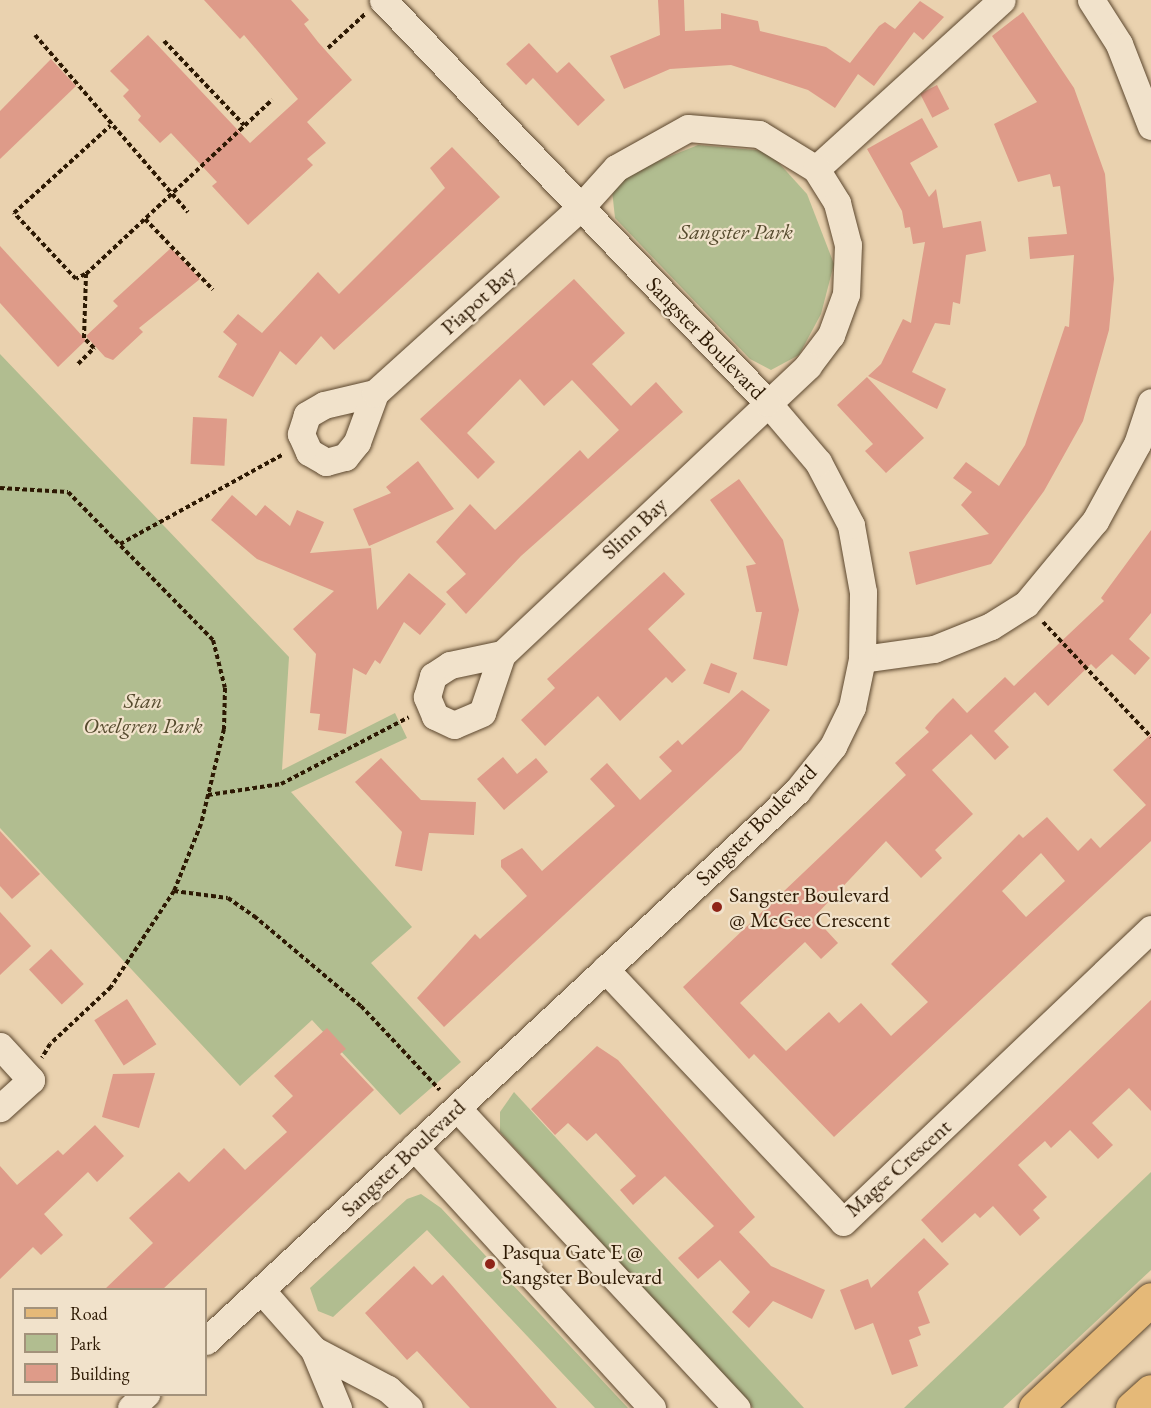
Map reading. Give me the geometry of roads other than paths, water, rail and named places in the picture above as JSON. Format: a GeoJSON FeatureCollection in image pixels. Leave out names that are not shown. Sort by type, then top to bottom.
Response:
{"type":"FeatureCollection","features":[{"type":"Feature","properties":{"kind":"main road"},"geometry":{"type":"LineString","coordinates":[[1035,1408],[1151,1299]]}},
{"type":"Feature","properties":{"kind":"main road"},"geometry":{"type":"LineString","coordinates":[[1132,1408],[1151,1391]]}},
{"type":"Feature","properties":{"kind":"street"},"geometry":{"type":"LineString","coordinates":[[816,169],[1002,0]]}},
{"type":"Feature","properties":{"kind":"street"},"geometry":{"type":"LineString","coordinates":[[1091,0],[1119,44],[1151,126]]}},
{"type":"Feature","properties":{"kind":"street","name":"Sangster Boulevard"},"geometry":{"type":"LineString","coordinates":[[207,1340],[797,791],[833,746],[852,707],[862,659],[863,592],[852,525],[818,462],[767,402],[580,208],[377,4]]}},
{"type":"Feature","properties":{"kind":"street","name":"Piapot Bay"},"geometry":{"type":"LineString","coordinates":[[375,393],[314,408],[302,424],[303,444],[326,462],[345,457],[357,442],[375,393],[580,208],[616,168],[688,128],[759,134],[816,169]]}},
{"type":"Feature","properties":{"kind":"street","name":"Slinn Bay"},"geometry":{"type":"LineString","coordinates":[[502,654],[440,669],[428,686],[429,707],[444,722],[474,720],[487,704],[502,654],[813,358],[831,334],[846,294],[848,245],[837,203],[816,169]]}},
{"type":"Feature","properties":{"kind":"street"},"geometry":{"type":"LineString","coordinates":[[862,659],[934,649],[991,626],[1026,604],[1095,521],[1137,444],[1151,402]]}},
{"type":"Feature","properties":{"kind":"street","name":"Magee Crescent"},"geometry":{"type":"LineString","coordinates":[[605,969],[843,1222],[1151,929]]}},
{"type":"Feature","properties":{"kind":"street"},"geometry":{"type":"LineString","coordinates":[[0,1046],[31,1080],[0,1108]]}},
{"type":"Feature","properties":{"kind":"street"},"geometry":{"type":"LineString","coordinates":[[457,1108],[737,1408]]}},
{"type":"Feature","properties":{"kind":"street"},"geometry":{"type":"LineString","coordinates":[[414,1147],[652,1408]]}},
{"type":"Feature","properties":{"kind":"street"},"geometry":{"type":"LineString","coordinates":[[261,1290],[314,1350],[338,1408]]}},
{"type":"Feature","properties":{"kind":"street"},"geometry":{"type":"LineString","coordinates":[[314,1350],[388,1389],[409,1408]]}},
{"type":"Feature","properties":{"kind":"street"},"geometry":{"type":"LineString","coordinates":[[130,1408],[145,1396]]}},
{"type":"Feature","properties":{"kind":"place","name":"Sangster Boulevard @ McGee Crescent"},"geometry":{"type":"Point","coordinates":[717,907]}},
{"type":"Feature","properties":{"kind":"place","name":"Pasqua Gate E @ Sangster Boulevard"},"geometry":{"type":"Point","coordinates":[490,1264]}},
{"type":"Feature","properties":{"kind":"park label","name":"Sangster Park"},"geometry":{"type":"Point","coordinates":[736,232]}},
{"type":"Feature","properties":{"kind":"park label","name":"Stan Oxelgren Park"},"geometry":{"type":"Point","coordinates":[143,712]}}]}
